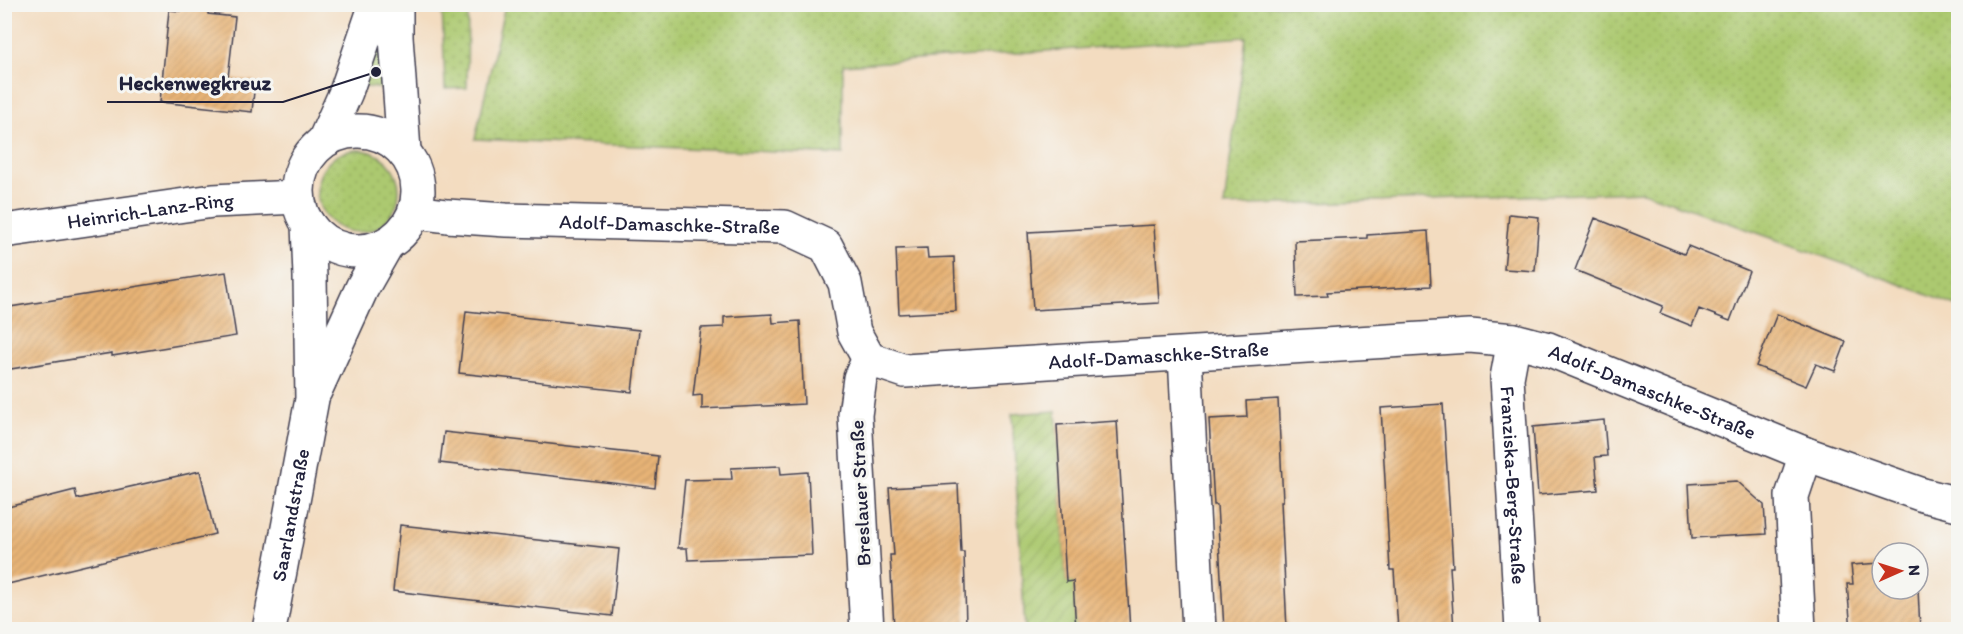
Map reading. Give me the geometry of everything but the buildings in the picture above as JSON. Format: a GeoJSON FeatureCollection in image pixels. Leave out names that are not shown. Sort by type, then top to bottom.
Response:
{"type":"FeatureCollection","features":[{"type":"Feature","properties":{"kind":"street"},"geometry":{"type":"LineString","coordinates":[[325,139],[346,92],[376,4]]}},
{"type":"Feature","properties":{"kind":"street"},"geometry":{"type":"LineString","coordinates":[[396,4],[404,152]]}},
{"type":"Feature","properties":{"kind":"street"},"geometry":{"type":"LineString","coordinates":[[352,130],[381,135],[394,141],[404,152],[411,161],[418,182],[418,193],[415,212],[402,232],[387,244],[366,250],[343,249],[323,240],[303,211],[298,180],[303,164],[313,150],[325,139],[352,130]]}},
{"type":"Feature","properties":{"kind":"street","name":"Heinrich-Lanz-Ring"},"geometry":{"type":"LineString","coordinates":[[4,231],[213,201],[303,211]]}},
{"type":"Feature","properties":{"kind":"street","name":"Saarlandstraße"},"geometry":{"type":"LineString","coordinates":[[270,630],[312,399],[310,277],[303,211]]}},
{"type":"Feature","properties":{"kind":"street","name":"Adolf-Damaschke-Straße"},"geometry":{"type":"LineString","coordinates":[[415,212],[506,220],[785,227],[826,246],[845,283],[854,332],[868,358],[905,371],[1470,336],[1514,340],[1548,349],[1806,454],[1923,495],[1959,504]]}},
{"type":"Feature","properties":{"kind":"street","name":"Saarlandstraße"},"geometry":{"type":"LineString","coordinates":[[312,399],[362,288],[387,244]]}},
{"type":"Feature","properties":{"kind":"street","name":"Franziska-Berg-Straße"},"geometry":{"type":"LineString","coordinates":[[1514,340],[1507,378],[1522,630]]}},
{"type":"Feature","properties":{"kind":"street"},"geometry":{"type":"LineString","coordinates":[[1185,354],[1199,630]]}},
{"type":"Feature","properties":{"kind":"street","name":"Breslauer Straße"},"geometry":{"type":"LineString","coordinates":[[867,630],[855,415],[860,378],[868,358]]}},
{"type":"Feature","properties":{"kind":"street"},"geometry":{"type":"LineString","coordinates":[[1799,630],[1792,496],[1806,454]]}},
{"type":"Feature","properties":{"kind":"green space"},"geometry":{"type":"Polygon","coordinates":[[[442,5],[468,5],[467,88],[445,89],[442,5]]]}},
{"type":"Feature","properties":{"kind":"green space"},"geometry":{"type":"Polygon","coordinates":[[[505,5],[1958,5],[1958,307],[1643,192],[1224,206],[1246,37],[843,65],[843,155],[475,139],[505,5]]]}},
{"type":"Feature","properties":{"kind":"green space"},"geometry":{"type":"Polygon","coordinates":[[[380,27],[386,89],[360,86],[380,27]]]}},
{"type":"Feature","properties":{"kind":"green space"},"geometry":{"type":"Polygon","coordinates":[[[358,150],[374,153],[387,162],[396,175],[399,191],[396,207],[387,220],[374,229],[358,232],[342,229],[329,220],[320,207],[317,191],[320,175],[329,162],[342,153],[358,150]]]}},
{"type":"Feature","properties":{"kind":"green space"},"geometry":{"type":"Polygon","coordinates":[[[1056,411],[1066,581],[1074,581],[1076,629],[1025,629],[1012,414],[1056,411]]]}},
{"type":"Feature","properties":{"kind":"place","name":"Heckenwegkreuz"},"geometry":{"type":"Point","coordinates":[376,72]}}]}
